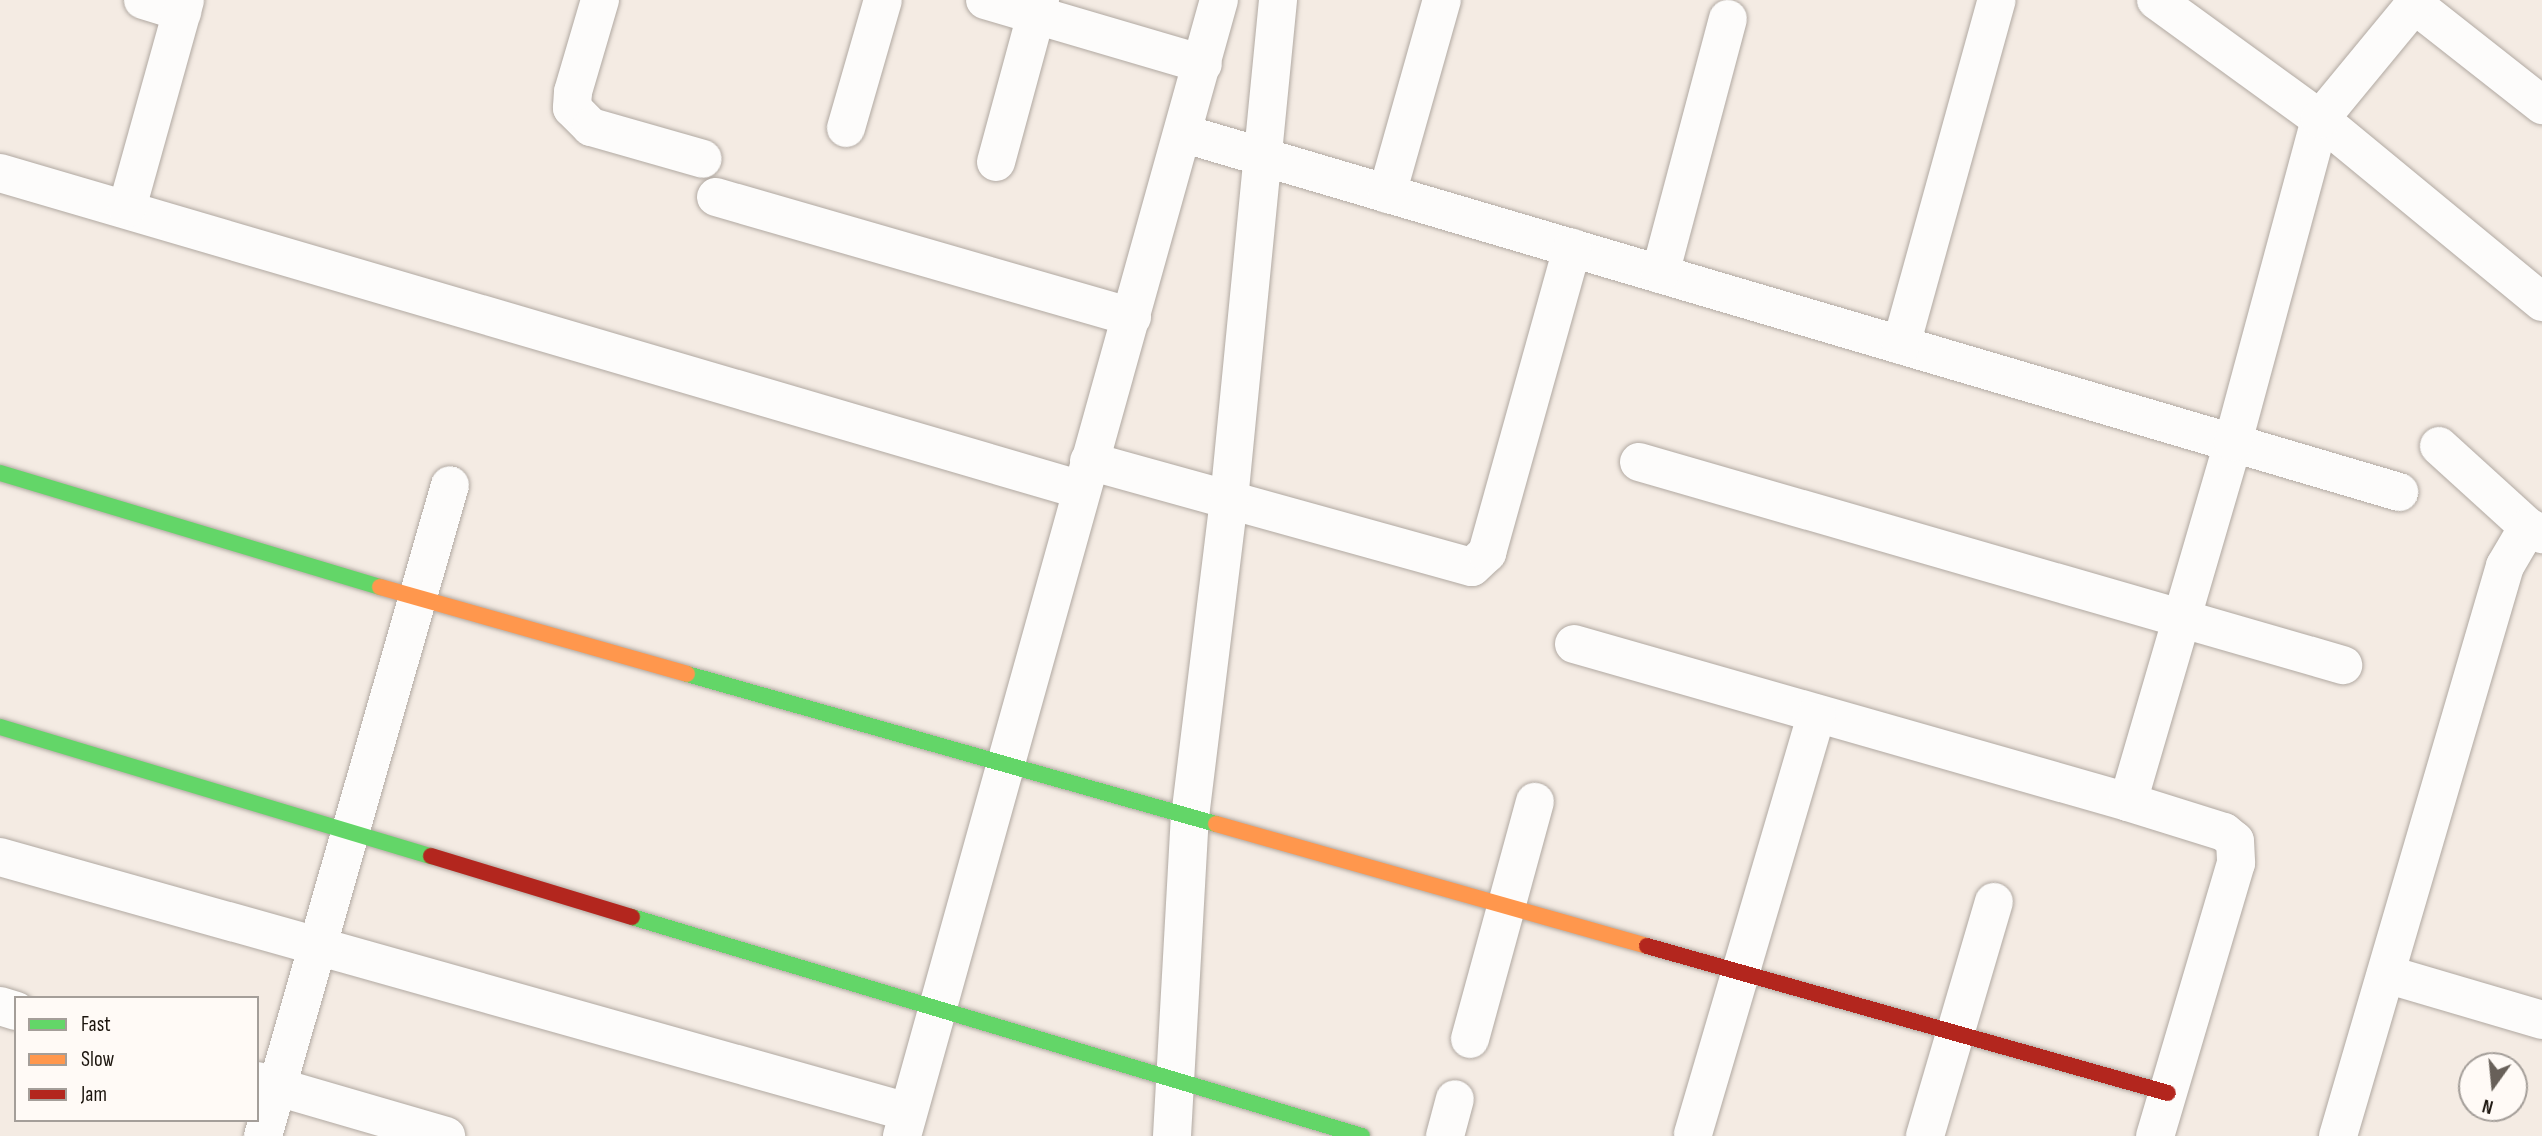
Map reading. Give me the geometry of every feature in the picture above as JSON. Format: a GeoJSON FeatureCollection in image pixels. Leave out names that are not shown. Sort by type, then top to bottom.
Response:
{"type":"FeatureCollection","features":[{"type":"Feature","properties":{"kind":"street"},"geometry":{"type":"LineString","coordinates":[[127,208],[184,6],[143,0]]}},
{"type":"Feature","properties":{"kind":"street"},"geometry":{"type":"LineString","coordinates":[[600,0],[572,92],[572,108],[591,127],[703,159]]}},
{"type":"Feature","properties":{"kind":"street"},"geometry":{"type":"LineString","coordinates":[[846,128],[883,0]]}},
{"type":"Feature","properties":{"kind":"street"},"geometry":{"type":"LineString","coordinates":[[985,0],[1038,7],[1203,64]]}},
{"type":"Feature","properties":{"kind":"street"},"geometry":{"type":"LineString","coordinates":[[0,857],[317,946],[905,1124],[1002,763],[1185,134],[1219,0]]}},
{"type":"Feature","properties":{"kind":"street"},"geometry":{"type":"LineString","coordinates":[[1172,1136],[1178,1080],[1190,817],[1230,500],[1278,0]]}},
{"type":"Feature","properties":{"kind":"street"},"geometry":{"type":"LineString","coordinates":[[1387,194],[1443,0]]}},
{"type":"Feature","properties":{"kind":"street"},"geometry":{"type":"LineString","coordinates":[[1901,345],[1997,0]]}},
{"type":"Feature","properties":{"kind":"street"},"geometry":{"type":"LineString","coordinates":[[2156,0],[2320,118],[2542,302]]}},
{"type":"Feature","properties":{"kind":"street"},"geometry":{"type":"LineString","coordinates":[[2128,802],[2233,442],[2320,118],[2416,3],[2542,105]]}},
{"type":"Feature","properties":{"kind":"street"},"geometry":{"type":"LineString","coordinates":[[996,162],[1038,7]]}},
{"type":"Feature","properties":{"kind":"street"},"geometry":{"type":"LineString","coordinates":[[1660,274],[1728,19]]}},
{"type":"Feature","properties":{"kind":"street"},"geometry":{"type":"LineString","coordinates":[[1185,134],[2399,492]]}},
{"type":"Feature","properties":{"kind":"street"},"geometry":{"type":"LineString","coordinates":[[0,173],[1085,475],[1230,500],[1472,567],[1487,553],[1572,248]]}},
{"type":"Feature","properties":{"kind":"street"},"geometry":{"type":"LineString","coordinates":[[716,197],[1132,317]]}},
{"type":"Feature","properties":{"kind":"street"},"geometry":{"type":"LineString","coordinates":[[2338,1136],[2505,566],[2535,531],[2439,446]]}},
{"type":"Feature","properties":{"kind":"street"},"geometry":{"type":"LineString","coordinates":[[1639,462],[2343,665]]}},
{"type":"Feature","properties":{"kind":"street"},"geometry":{"type":"LineString","coordinates":[[0,473],[417,598],[2168,1093]]}},
{"type":"Feature","properties":{"kind":"street"},"geometry":{"type":"LineString","coordinates":[[263,1136],[267,1084],[317,946],[450,485]]}},
{"type":"Feature","properties":{"kind":"street"},"geometry":{"type":"LineString","coordinates":[[1574,644],[2128,802],[2224,832],[2235,841],[2237,851],[2155,1136]]}},
{"type":"Feature","properties":{"kind":"street"},"geometry":{"type":"LineString","coordinates":[[1693,1134],[1816,714]]}},
{"type":"Feature","properties":{"kind":"street"},"geometry":{"type":"LineString","coordinates":[[0,727],[1362,1136]]}},
{"type":"Feature","properties":{"kind":"street"},"geometry":{"type":"LineString","coordinates":[[1470,1039],[1535,802]]}},
{"type":"Feature","properties":{"kind":"street"},"geometry":{"type":"LineString","coordinates":[[1926,1136],[1994,902]]}},
{"type":"Feature","properties":{"kind":"street"},"geometry":{"type":"LineString","coordinates":[[2386,974],[2542,1020]]}},
{"type":"Feature","properties":{"kind":"street"},"geometry":{"type":"LineString","coordinates":[[267,1084],[446,1136]]}},
{"type":"Feature","properties":{"kind":"street"},"geometry":{"type":"LineString","coordinates":[[1445,1136],[1455,1099]]}},
{"type":"Feature","properties":{"kind":"traffic: fast"},"geometry":{"type":"LineString","coordinates":[[0,473],[380,587]]}},
{"type":"Feature","properties":{"kind":"traffic: fast"},"geometry":{"type":"LineString","coordinates":[[687,674],[1216,824]]}},
{"type":"Feature","properties":{"kind":"traffic: fast"},"geometry":{"type":"LineString","coordinates":[[0,727],[431,856]]}},
{"type":"Feature","properties":{"kind":"traffic: fast"},"geometry":{"type":"LineString","coordinates":[[632,917],[1362,1136]]}},
{"type":"Feature","properties":{"kind":"traffic: slow"},"geometry":{"type":"LineString","coordinates":[[380,587],[687,674]]}},
{"type":"Feature","properties":{"kind":"traffic: slow"},"geometry":{"type":"LineString","coordinates":[[1216,824],[1647,946]]}},
{"type":"Feature","properties":{"kind":"traffic: jam"},"geometry":{"type":"LineString","coordinates":[[431,856],[632,917]]}},
{"type":"Feature","properties":{"kind":"traffic: jam"},"geometry":{"type":"LineString","coordinates":[[1647,946],[2168,1093]]}}]}
